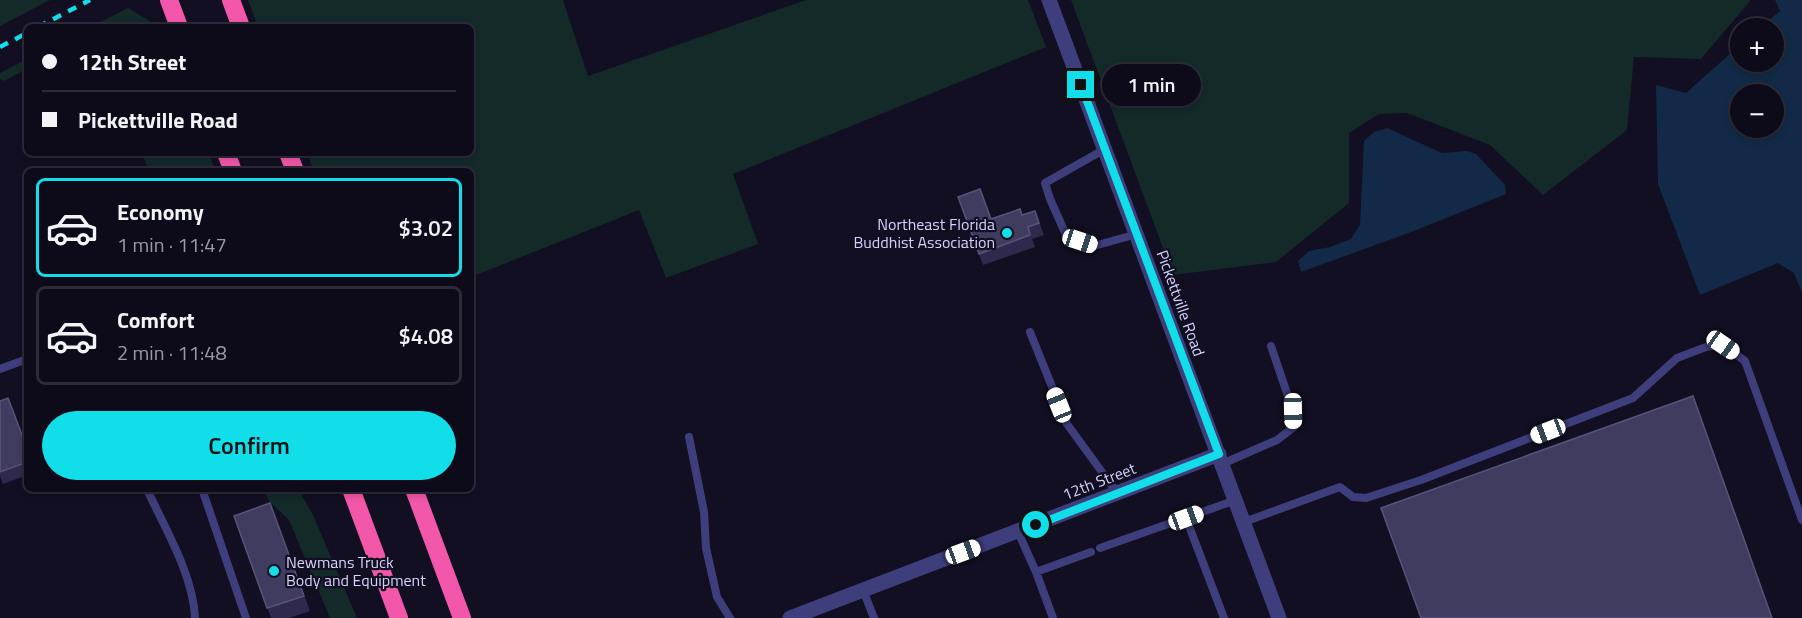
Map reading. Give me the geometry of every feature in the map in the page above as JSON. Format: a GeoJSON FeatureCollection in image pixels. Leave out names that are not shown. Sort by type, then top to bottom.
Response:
{"type":"FeatureCollection","features":[{"type":"Feature","properties":{"kind":"highway"},"geometry":{"type":"LineString","coordinates":[[231,0],[240,24]]}},
{"type":"Feature","properties":{"kind":"highway"},"geometry":{"type":"LineString","coordinates":[[170,3],[178,24]]}},
{"type":"Feature","properties":{"kind":"highway"},"geometry":{"type":"LineString","coordinates":[[352,492],[399,618]]}},
{"type":"Feature","properties":{"kind":"highway"},"geometry":{"type":"LineString","coordinates":[[415,492],[462,618]]}},
{"type":"Feature","properties":{"kind":"street","name":"Pickettville Road"},"geometry":{"type":"LineString","coordinates":[[1049,0],[1279,618]]}},
{"type":"Feature","properties":{"kind":"street","name":"12th Street"},"geometry":{"type":"LineString","coordinates":[[790,618],[1118,494],[1221,459]]}},
{"type":"Feature","properties":{"kind":"lane"},"geometry":{"type":"LineString","coordinates":[[1105,149],[1046,183],[1050,199],[1067,237],[1094,246],[1137,234]]}},
{"type":"Feature","properties":{"kind":"lane"},"geometry":{"type":"LineString","coordinates":[[1030,332],[1066,424],[1118,494]]}},
{"type":"Feature","properties":{"kind":"lane"},"geometry":{"type":"LineString","coordinates":[[1244,522],[1340,487],[1353,497],[1366,498],[1421,480],[1634,398],[1677,358],[1706,347],[1723,345],[1745,361],[1802,520]]}},
{"type":"Feature","properties":{"kind":"lane"},"geometry":{"type":"LineString","coordinates":[[1221,459],[1277,440],[1294,427],[1293,411],[1271,346]]}},
{"type":"Feature","properties":{"kind":"lane"},"geometry":{"type":"LineString","coordinates":[[0,369],[24,360]]}},
{"type":"Feature","properties":{"kind":"lane"},"geometry":{"type":"LineString","coordinates":[[688,437],[704,512],[706,548],[712,578],[717,597],[730,618]]}},
{"type":"Feature","properties":{"kind":"lane"},"geometry":{"type":"LineString","coordinates":[[148,492],[186,573],[195,618]]}},
{"type":"Feature","properties":{"kind":"lane"},"geometry":{"type":"LineString","coordinates":[[203,492],[246,618]]}},
{"type":"Feature","properties":{"kind":"lane"},"geometry":{"type":"LineString","coordinates":[[1100,549],[1236,500]]}},
{"type":"Feature","properties":{"kind":"lane"},"geometry":{"type":"LineString","coordinates":[[1186,518],[1224,618]]}},
{"type":"Feature","properties":{"kind":"lane"},"geometry":{"type":"LineString","coordinates":[[1018,531],[1053,618]]}},
{"type":"Feature","properties":{"kind":"lane"},"geometry":{"type":"LineString","coordinates":[[1036,572],[1091,552]]}},
{"type":"Feature","properties":{"kind":"lane"},"geometry":{"type":"LineString","coordinates":[[863,590],[874,618]]}},
{"type":"Feature","properties":{"kind":"green space"},"geometry":{"type":"Polygon","coordinates":[[[0,0],[50,0],[0,26],[0,0]]]}},
{"type":"Feature","properties":{"kind":"green space"},"geometry":{"type":"Polygon","coordinates":[[[248,0],[563,0],[588,76],[806,0],[1028,0],[1046,47],[733,174],[758,244],[666,278],[639,210],[474,276],[474,168],[313,168],[308,156],[474,156],[474,24],[257,24],[248,0]]]}},
{"type":"Feature","properties":{"kind":"green space"},"geometry":{"type":"Polygon","coordinates":[[[1071,0],[1750,0],[1736,18],[1730,18],[1730,25],[1701,59],[1634,57],[1627,130],[1543,195],[1490,145],[1407,113],[1379,114],[1349,133],[1349,203],[1276,262],[1173,275],[1071,0]]]}},
{"type":"Feature","properties":{"kind":"green space"},"geometry":{"type":"Polygon","coordinates":[[[128,8],[154,24],[97,24],[128,8]]]}},
{"type":"Feature","properties":{"kind":"green space"},"geometry":{"type":"Polygon","coordinates":[[[24,61],[24,71],[4,81],[0,79],[0,73],[24,61]]]}},
{"type":"Feature","properties":{"kind":"green space"},"geometry":{"type":"Polygon","coordinates":[[[143,156],[210,156],[214,168],[148,168],[143,156]]]}},
{"type":"Feature","properties":{"kind":"green space"},"geometry":{"type":"Polygon","coordinates":[[[265,492],[300,492],[313,515],[357,618],[330,618],[289,520],[269,501],[265,492]]]}},
{"type":"Feature","properties":{"kind":"water"},"geometry":{"type":"Polygon","coordinates":[[[1775,0],[1802,0],[1802,293],[1794,273],[1778,263],[1700,295],[1658,184],[1656,85],[1686,93],[1730,54],[1730,72],[1784,72],[1784,18],[1771,18],[1780,11],[1775,0]]]}},
{"type":"Feature","properties":{"kind":"water"},"geometry":{"type":"Polygon","coordinates":[[[1387,128],[1442,153],[1467,151],[1476,154],[1505,185],[1506,194],[1414,231],[1301,272],[1298,261],[1309,251],[1330,247],[1351,239],[1360,225],[1364,141],[1374,132],[1387,128]]]}},
{"type":"Feature","properties":{"kind":"building","name":"Northeast Florida Buddhist Association"},"geometry":{"type":"Polygon","coordinates":[[[980,189],[991,219],[1020,209],[1022,215],[1035,211],[1039,223],[1028,227],[1030,235],[979,254],[958,197],[980,189]]]}},
{"type":"Feature","properties":{"kind":"building"},"geometry":{"type":"Polygon","coordinates":[[[1693,396],[1772,618],[1421,618],[1381,508],[1693,396]]]}},
{"type":"Feature","properties":{"kind":"building"},"geometry":{"type":"Polygon","coordinates":[[[8,398],[24,440],[24,463],[0,472],[0,401],[8,398]]]}},
{"type":"Feature","properties":{"kind":"building","name":"Newmans Truck Body and Equipment"},"geometry":{"type":"Polygon","coordinates":[[[270,503],[304,596],[267,608],[234,516],[270,503]]]}},
{"type":"Feature","properties":{"kind":"railway"},"geometry":{"type":"LineString","coordinates":[[44,24],[90,0]]}},
{"type":"Feature","properties":{"kind":"railway"},"geometry":{"type":"LineString","coordinates":[[0,47],[24,35]]}},
{"type":"Feature","properties":{"kind":"place","name":"Northeast Florida Buddhist Association"},"geometry":{"type":"Point","coordinates":[1007,233]}},
{"type":"Feature","properties":{"kind":"place","name":"Newmans Truck Body and Equipment"},"geometry":{"type":"Point","coordinates":[274,571]}},
{"type":"Feature","properties":{"kind":"route"},"geometry":{"type":"LineString","coordinates":[[1036,525],[1219,454],[1081,85]]}}]}
